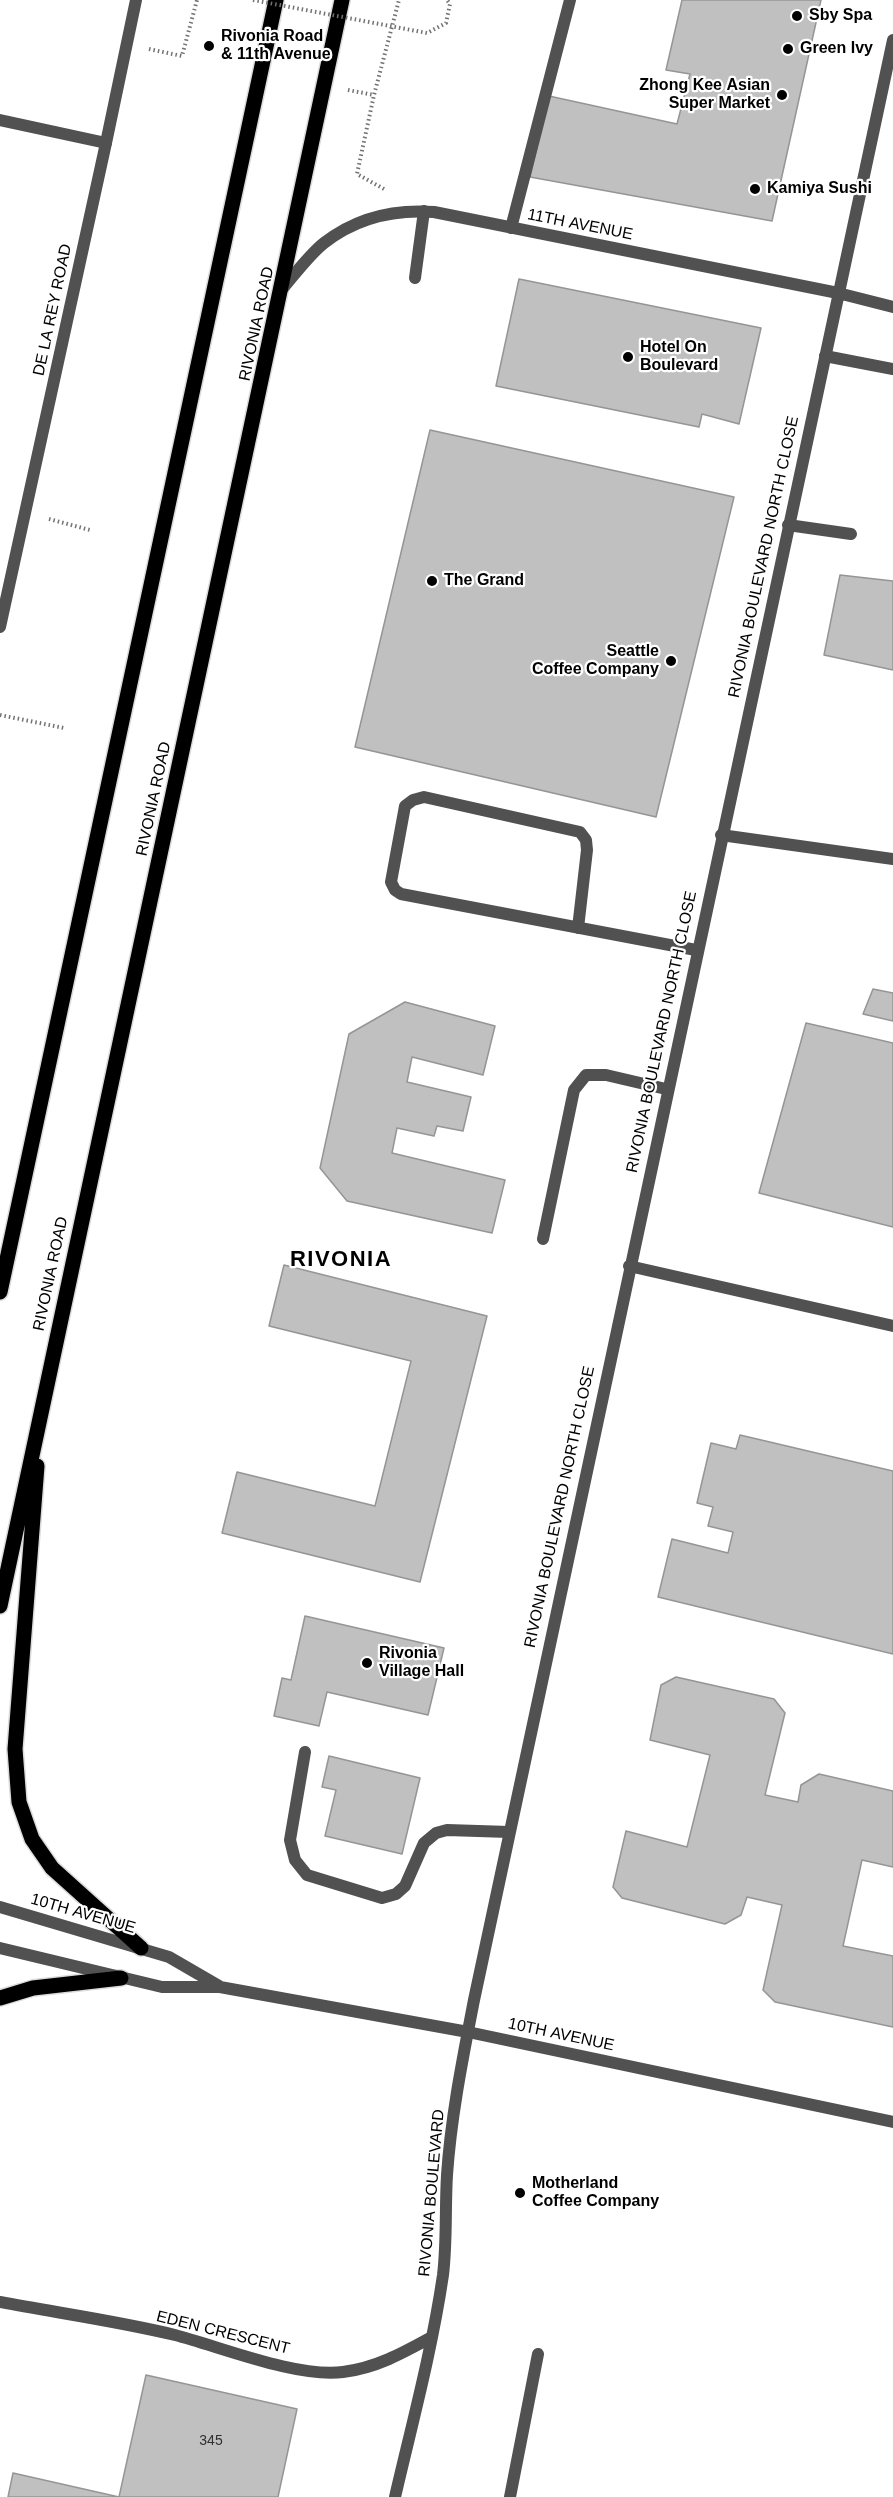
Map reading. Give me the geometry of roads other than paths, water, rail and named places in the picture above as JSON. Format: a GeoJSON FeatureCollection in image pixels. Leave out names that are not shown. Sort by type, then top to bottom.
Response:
{"type":"FeatureCollection","features":[{"type":"Feature","properties":{"kind":"main road"},"geometry":{"type":"LineString","coordinates":[[0,1292],[276,0]]}},
{"type":"Feature","properties":{"kind":"main road","name":"RIVONIA ROAD"},"geometry":{"type":"LineString","coordinates":[[0,1606],[283,288],[342,0]]}},
{"type":"Feature","properties":{"kind":"main road"},"geometry":{"type":"LineString","coordinates":[[42,1403],[15,1749],[19,1802],[32,1839],[52,1868],[141,1948]]}},
{"type":"Feature","properties":{"kind":"main road"},"geometry":{"type":"LineString","coordinates":[[0,1998],[33,1988],[122,1978]]}},
{"type":"Feature","properties":{"kind":"street","name":"DE LA REY ROAD"},"geometry":{"type":"LineString","coordinates":[[0,627],[136,0]]}},
{"type":"Feature","properties":{"kind":"street"},"geometry":{"type":"LineString","coordinates":[[511,228],[570,0]]}},
{"type":"Feature","properties":{"kind":"street","name":"RIVONIA BOULEVARD NORTH CLOSE"},"geometry":{"type":"LineString","coordinates":[[468,2032],[628,1266],[893,40]]}},
{"type":"Feature","properties":{"kind":"street"},"geometry":{"type":"LineString","coordinates":[[0,120],[106,143]]}},
{"type":"Feature","properties":{"kind":"street","name":"11TH AVENUE"},"geometry":{"type":"LineString","coordinates":[[283,288],[323,244],[347,228],[388,214],[424,212],[838,293],[893,307]]}},
{"type":"Feature","properties":{"kind":"street"},"geometry":{"type":"LineString","coordinates":[[414,278],[424,212]]}},
{"type":"Feature","properties":{"kind":"street"},"geometry":{"type":"LineString","coordinates":[[825,356],[893,369]]}},
{"type":"Feature","properties":{"kind":"street"},"geometry":{"type":"LineString","coordinates":[[788,525],[850,534]]}},
{"type":"Feature","properties":{"kind":"street"},"geometry":{"type":"LineString","coordinates":[[578,928],[586,850],[586,840],[580,832],[424,797],[413,800],[405,806],[391,882],[395,891],[401,894],[578,928],[696,950]]}},
{"type":"Feature","properties":{"kind":"street"},"geometry":{"type":"LineString","coordinates":[[721,835],[893,859]]}},
{"type":"Feature","properties":{"kind":"street"},"geometry":{"type":"LineString","coordinates":[[543,1239],[574,1090],[586,1075],[606,1075],[666,1089]]}},
{"type":"Feature","properties":{"kind":"street"},"geometry":{"type":"LineString","coordinates":[[628,1266],[893,1326]]}},
{"type":"Feature","properties":{"kind":"street"},"geometry":{"type":"LineString","coordinates":[[305,1752],[290,1840],[295,1860],[308,1875],[382,1898],[396,1894],[405,1886],[424,1843],[435,1833],[447,1830],[509,1832]]}},
{"type":"Feature","properties":{"kind":"street","name":"10TH AVENUE"},"geometry":{"type":"LineString","coordinates":[[0,1907],[169,1957],[220,1987]]}},
{"type":"Feature","properties":{"kind":"street","name":"10TH AVENUE"},"geometry":{"type":"LineString","coordinates":[[0,1948],[162,1987],[220,1987],[468,2032],[893,2122]]}},
{"type":"Feature","properties":{"kind":"street","name":"RIVONIA BOULEVARD"},"geometry":{"type":"LineString","coordinates":[[395,2497],[432,2337],[447,2243],[445,2202],[449,2156],[468,2032]]}},
{"type":"Feature","properties":{"kind":"street","name":"EDEN CRESCENT"},"geometry":{"type":"LineString","coordinates":[[0,2302],[174,2335],[258,2359],[315,2372],[342,2373],[372,2367],[395,2358],[432,2337]]}},
{"type":"Feature","properties":{"kind":"street"},"geometry":{"type":"LineString","coordinates":[[510,2497],[538,2354]]}},
{"type":"Feature","properties":{"kind":"place","name":"Sby Spa"},"geometry":{"type":"Point","coordinates":[797,16]}},
{"type":"Feature","properties":{"kind":"place","name":"Rivonia Road & 11th Avenue"},"geometry":{"type":"Point","coordinates":[209,46]}},
{"type":"Feature","properties":{"kind":"place","name":"Green Ivy"},"geometry":{"type":"Point","coordinates":[788,49]}},
{"type":"Feature","properties":{"kind":"place","name":"Zhong Kee Asian Super Market"},"geometry":{"type":"Point","coordinates":[782,95]}},
{"type":"Feature","properties":{"kind":"place","name":"Kamiya Sushi"},"geometry":{"type":"Point","coordinates":[755,189]}},
{"type":"Feature","properties":{"kind":"place","name":"Hotel On Boulevard"},"geometry":{"type":"Point","coordinates":[628,357]}},
{"type":"Feature","properties":{"kind":"place","name":"The Grand"},"geometry":{"type":"Point","coordinates":[432,581]}},
{"type":"Feature","properties":{"kind":"place","name":"Seattle Coffee Company"},"geometry":{"type":"Point","coordinates":[671,661]}},
{"type":"Feature","properties":{"kind":"place","name":"Rivonia Village Hall"},"geometry":{"type":"Point","coordinates":[367,1663]}},
{"type":"Feature","properties":{"kind":"place","name":"Motherland Coffee Company"},"geometry":{"type":"Point","coordinates":[520,2193]}},
{"type":"Feature","properties":{"kind":"district","name":"RIVONIA"},"geometry":{"type":"Point","coordinates":[341,1260]}}]}
